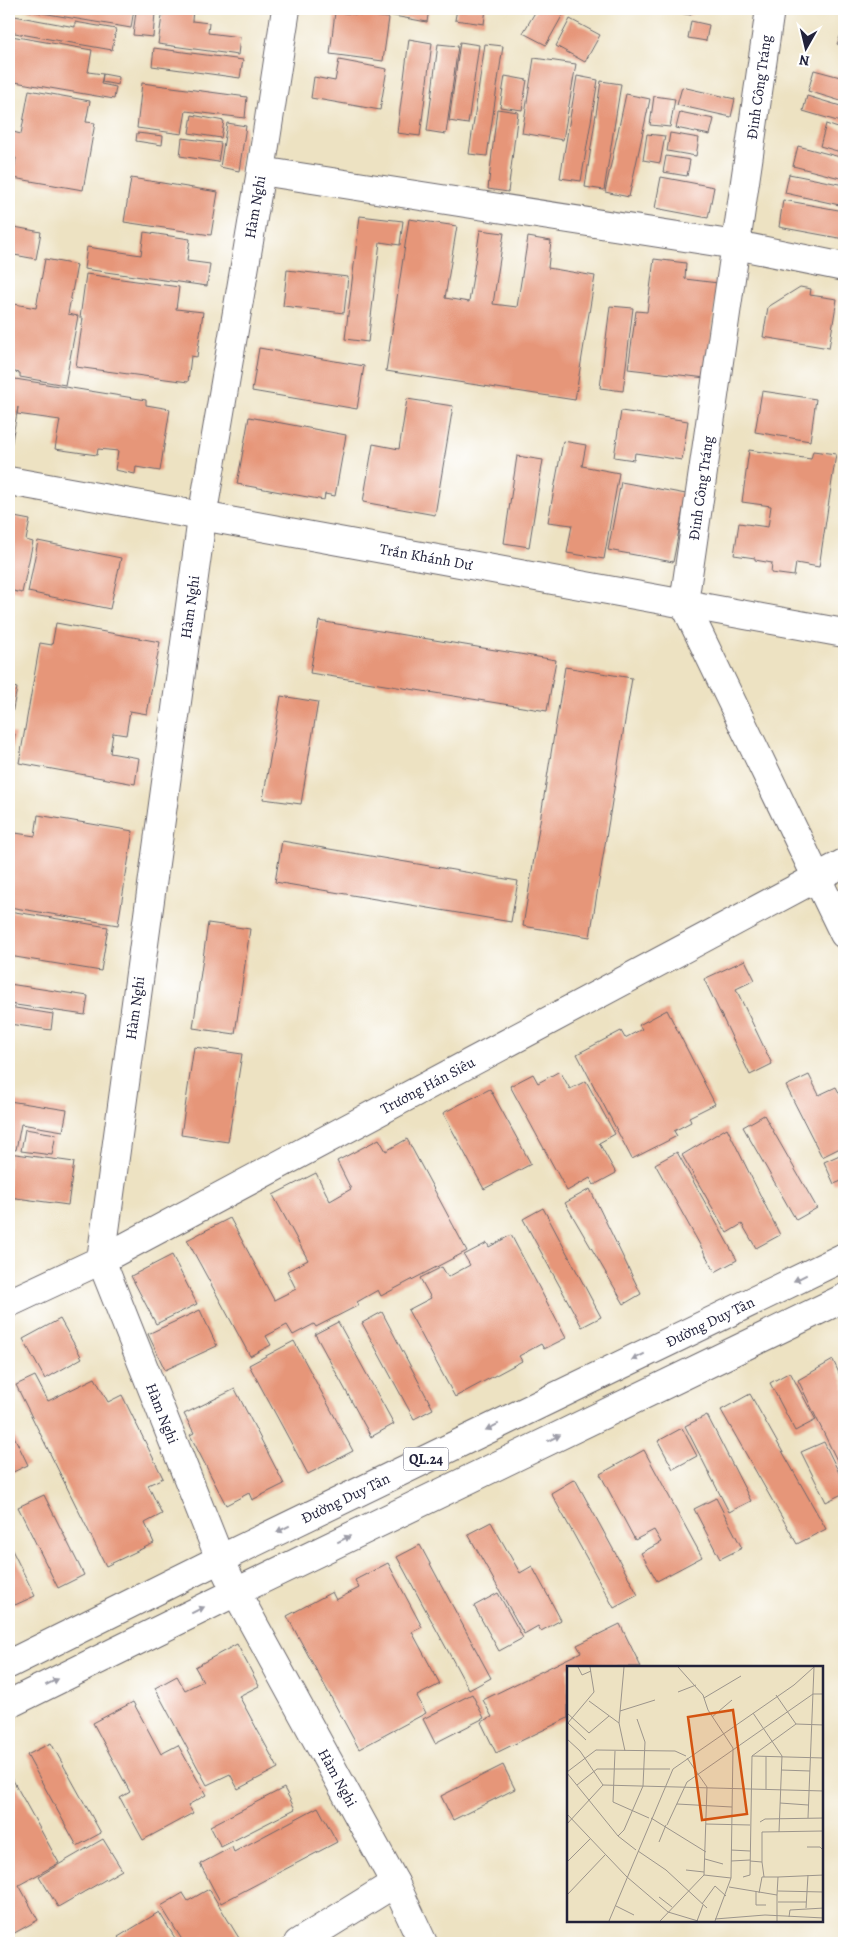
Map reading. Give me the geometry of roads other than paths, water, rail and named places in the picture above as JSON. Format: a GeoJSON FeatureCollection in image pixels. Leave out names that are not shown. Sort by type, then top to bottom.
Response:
{"type":"FeatureCollection","features":[{"type":"Feature","properties":{"kind":"street","name":"Hàm Nghi"},"geometry":{"type":"LineString","coordinates":[[286,9],[262,171],[202,518],[101,1260],[220,1559],[236,1592],[395,1883],[422,1943]]}},
{"type":"Feature","properties":{"kind":"street","name":"Đinh Công Tráng"},"geometry":{"type":"LineString","coordinates":[[684,603],[770,9]]}},
{"type":"Feature","properties":{"kind":"street"},"geometry":{"type":"LineString","coordinates":[[262,171],[736,245],[844,267]]}},
{"type":"Feature","properties":{"kind":"street","name":"Trần Khánh Dư"},"geometry":{"type":"LineString","coordinates":[[9,481],[202,518],[844,633]]}},
{"type":"Feature","properties":{"kind":"street"},"geometry":{"type":"LineString","coordinates":[[684,603],[844,934]]}},
{"type":"Feature","properties":{"kind":"street","name":"Trương Hán Siêu"},"geometry":{"type":"LineString","coordinates":[[9,1303],[101,1260],[844,863]]}},
{"type":"Feature","properties":{"kind":"street","name":"Đường Duy Tân"},"geometry":{"type":"LineString","coordinates":[[9,1664],[220,1559],[844,1257]]}},
{"type":"Feature","properties":{"kind":"street","name":"QL.24"},"geometry":{"type":"LineString","coordinates":[[9,1704],[844,1298]]}},
{"type":"Feature","properties":{"kind":"street"},"geometry":{"type":"LineString","coordinates":[[298,1943],[395,1883]]}}]}
